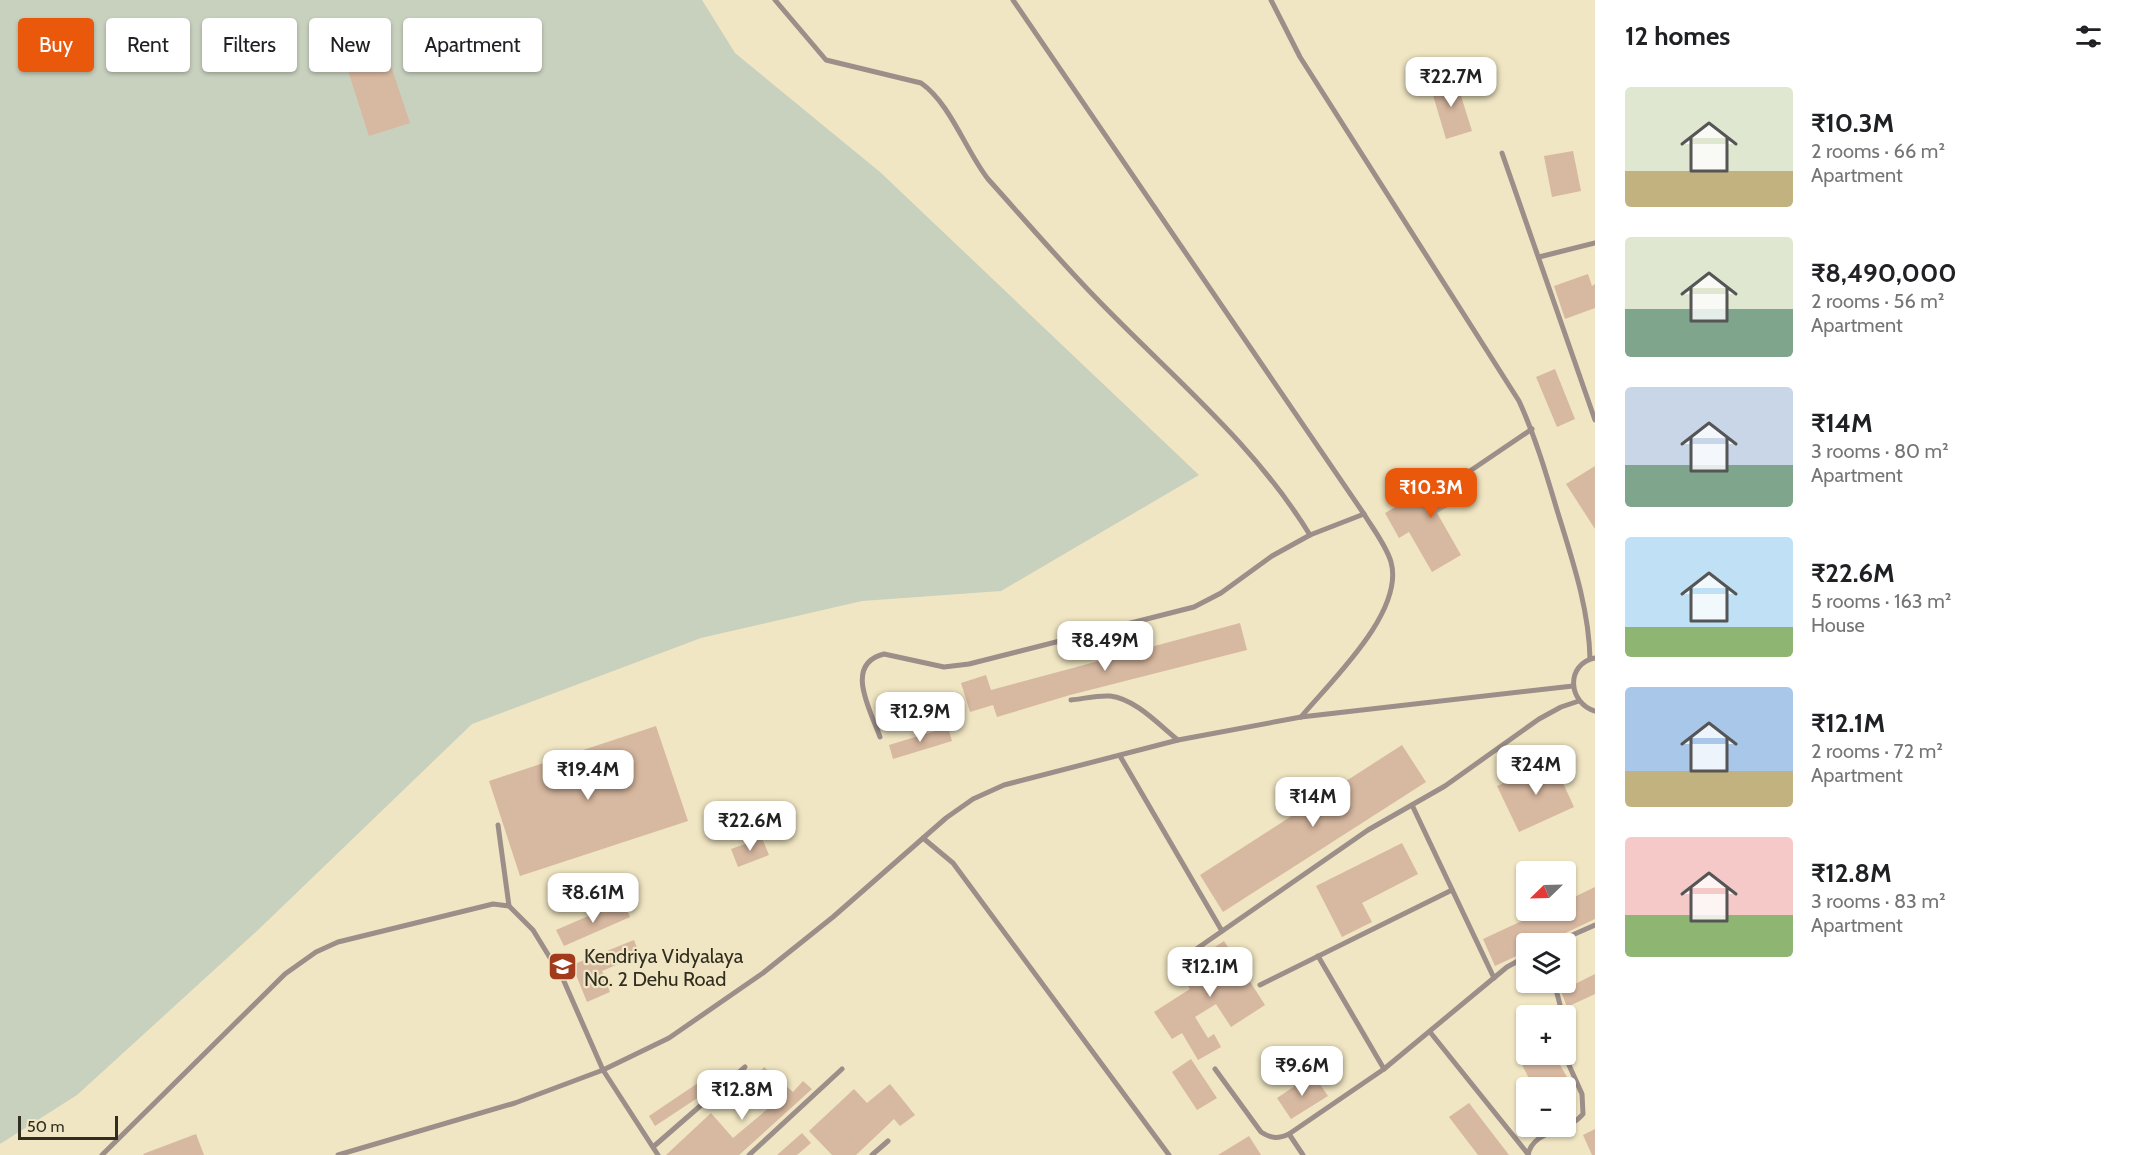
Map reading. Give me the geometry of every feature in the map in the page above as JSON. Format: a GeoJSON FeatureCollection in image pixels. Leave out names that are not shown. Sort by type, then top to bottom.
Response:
{"type":"FeatureCollection","features":[{"type":"Feature","properties":{"kind":"lane"},"geometry":{"type":"LineString","coordinates":[[775,0],[826,60],[921,83],[934,92],[973,160],[988,180],[1096,298],[1234,435],[1285,495],[1310,536]]}},
{"type":"Feature","properties":{"kind":"lane"},"geometry":{"type":"LineString","coordinates":[[1012,0],[1364,514],[1391,562],[1391,591],[1386,607],[1368,636],[1301,717]]}},
{"type":"Feature","properties":{"kind":"lane"},"geometry":{"type":"LineString","coordinates":[[1272,0],[1300,57],[1519,401],[1532,429],[1580,588],[1589,630],[1592,659],[1577,669],[1573,686],[1579,701],[1595,711]]}},
{"type":"Feature","properties":{"kind":"lane"},"geometry":{"type":"LineString","coordinates":[[1502,153],[1595,420]]}},
{"type":"Feature","properties":{"kind":"lane"},"geometry":{"type":"LineString","coordinates":[[1539,257],[1595,243]]}},
{"type":"Feature","properties":{"kind":"lane"},"geometry":{"type":"LineString","coordinates":[[1467,473],[1532,429]]}},
{"type":"Feature","properties":{"kind":"lane"},"geometry":{"type":"LineString","coordinates":[[880,737],[860,678],[866,663],[874,656],[884,654],[944,667],[969,664],[1117,626],[1179,613],[1208,601],[1272,556],[1310,536],[1364,514]]}},
{"type":"Feature","properties":{"kind":"lane"},"geometry":{"type":"LineString","coordinates":[[338,1155],[515,1103],[603,1070],[686,1028],[763,973],[833,917],[946,818],[973,800],[1004,786],[1178,740],[1301,717],[1573,686]]}},
{"type":"Feature","properties":{"kind":"lane"},"geometry":{"type":"LineString","coordinates":[[1071,700],[1110,696],[1122,699],[1132,704],[1178,740]]}},
{"type":"Feature","properties":{"kind":"lane"},"geometry":{"type":"LineString","coordinates":[[1179,961],[1368,830],[1445,786],[1539,719],[1561,706],[1579,701]]}},
{"type":"Feature","properties":{"kind":"lane"},"geometry":{"type":"LineString","coordinates":[[1120,756],[1222,931]]}},
{"type":"Feature","properties":{"kind":"lane"},"geometry":{"type":"LineString","coordinates":[[1412,805],[1494,978]]}},
{"type":"Feature","properties":{"kind":"lane"},"geometry":{"type":"LineString","coordinates":[[498,825],[509,906],[533,930],[562,979],[603,1070],[658,1155]]}},
{"type":"Feature","properties":{"kind":"lane"},"geometry":{"type":"LineString","coordinates":[[923,838],[953,863],[1169,1155]]}},
{"type":"Feature","properties":{"kind":"lane"},"geometry":{"type":"LineString","coordinates":[[1260,985],[1452,890]]}},
{"type":"Feature","properties":{"kind":"lane"},"geometry":{"type":"LineString","coordinates":[[102,1155],[270,988],[315,952],[338,942],[493,904],[509,906]]}},
{"type":"Feature","properties":{"kind":"lane"},"geometry":{"type":"LineString","coordinates":[[1576,933],[1595,925]]}},
{"type":"Feature","properties":{"kind":"lane"},"geometry":{"type":"LineString","coordinates":[[1318,956],[1384,1069]]}},
{"type":"Feature","properties":{"kind":"lane"},"geometry":{"type":"LineString","coordinates":[[1215,1069],[1261,1132],[1270,1138],[1290,1134],[1384,1069],[1507,967],[1516,962]]}},
{"type":"Feature","properties":{"kind":"lane"},"geometry":{"type":"LineString","coordinates":[[1430,1032],[1528,1154]]}},
{"type":"Feature","properties":{"kind":"lane"},"geometry":{"type":"LineString","coordinates":[[1528,1154],[1530,1145],[1537,1139],[1570,1125],[1583,1114],[1582,1094],[1569,1065]]}},
{"type":"Feature","properties":{"kind":"lane"},"geometry":{"type":"LineString","coordinates":[[653,1147],[745,1067]]}},
{"type":"Feature","properties":{"kind":"lane"},"geometry":{"type":"LineString","coordinates":[[749,1155],[842,1069]]}},
{"type":"Feature","properties":{"kind":"lane"},"geometry":{"type":"LineString","coordinates":[[1290,1134],[1303,1155]]}},
{"type":"Feature","properties":{"kind":"lane"},"geometry":{"type":"LineString","coordinates":[[872,1155],[888,1141]]}},
{"type":"Feature","properties":{"kind":"green space"},"geometry":{"type":"Polygon","coordinates":[[[0,0],[702,0],[735,53],[880,172],[1199,475],[1001,591],[862,601],[701,638],[472,724],[258,930],[77,1095],[0,1144],[0,0]]]}},
{"type":"Feature","properties":{"kind":"building"},"geometry":{"type":"Polygon","coordinates":[[[391,66],[410,123],[369,136],[348,72],[391,72],[391,66]]]}},
{"type":"Feature","properties":{"kind":"building"},"geometry":{"type":"Polygon","coordinates":[[[1455,77],[1472,131],[1446,139],[1430,85],[1455,77]]]}},
{"type":"Feature","properties":{"kind":"building"},"geometry":{"type":"Polygon","coordinates":[[[1573,151],[1581,191],[1552,197],[1544,156],[1573,151]]]}},
{"type":"Feature","properties":{"kind":"building"},"geometry":{"type":"Polygon","coordinates":[[[1588,274],[1592,286],[1595,284],[1595,308],[1565,319],[1554,286],[1588,274]]]}},
{"type":"Feature","properties":{"kind":"building"},"geometry":{"type":"Polygon","coordinates":[[[1555,369],[1575,419],[1557,427],[1536,377],[1555,369]]]}},
{"type":"Feature","properties":{"kind":"building"},"geometry":{"type":"Polygon","coordinates":[[[1595,466],[1595,529],[1566,484],[1595,466]]]}},
{"type":"Feature","properties":{"kind":"building"},"geometry":{"type":"Polygon","coordinates":[[[1462,468],[1463,475],[1475,491],[1437,513],[1461,555],[1432,572],[1409,532],[1399,538],[1385,513],[1462,468]]]}},
{"type":"Feature","properties":{"kind":"building"},"geometry":{"type":"Polygon","coordinates":[[[1240,623],[1247,650],[1070,695],[997,717],[993,705],[970,712],[961,683],[986,675],[991,690],[1240,623]]]}},
{"type":"Feature","properties":{"kind":"building"},"geometry":{"type":"Polygon","coordinates":[[[656,726],[688,821],[520,876],[489,781],[656,726]]]}},
{"type":"Feature","properties":{"kind":"building"},"geometry":{"type":"Polygon","coordinates":[[[948,727],[952,741],[893,759],[889,745],[948,727]]]}},
{"type":"Feature","properties":{"kind":"building"},"geometry":{"type":"Polygon","coordinates":[[[1402,745],[1426,782],[1223,912],[1200,875],[1402,745]]]}},
{"type":"Feature","properties":{"kind":"building"},"geometry":{"type":"Polygon","coordinates":[[[1553,761],[1574,807],[1519,832],[1497,786],[1553,761]]]}},
{"type":"Feature","properties":{"kind":"building"},"geometry":{"type":"Polygon","coordinates":[[[762,838],[769,855],[738,867],[731,849],[762,838]]]}},
{"type":"Feature","properties":{"kind":"building"},"geometry":{"type":"Polygon","coordinates":[[[1402,843],[1418,874],[1362,903],[1372,922],[1342,937],[1316,886],[1402,843]]]}},
{"type":"Feature","properties":{"kind":"building"},"geometry":{"type":"Polygon","coordinates":[[[1595,887],[1595,919],[1565,933],[1516,933],[1516,956],[1495,966],[1483,939],[1521,921],[1576,921],[1576,896],[1595,887]]]}},
{"type":"Feature","properties":{"kind":"building"},"geometry":{"type":"Polygon","coordinates":[[[623,901],[630,917],[564,946],[556,930],[623,901]]]}},
{"type":"Feature","properties":{"kind":"building"},"geometry":{"type":"Polygon","coordinates":[[[634,940],[640,955],[602,971],[610,992],[587,1002],[572,965],[634,940]]]}},
{"type":"Feature","properties":{"kind":"building"},"geometry":{"type":"Polygon","coordinates":[[[1224,941],[1265,1005],[1231,1027],[1216,1004],[1195,1017],[1208,1038],[1214,1034],[1221,1047],[1198,1060],[1182,1033],[1172,1039],[1154,1012],[1190,989],[1178,971],[1224,941]]]}},
{"type":"Feature","properties":{"kind":"building"},"geometry":{"type":"Polygon","coordinates":[[[1595,974],[1595,994],[1571,1005],[1566,1005],[1562,993],[1576,993],[1576,984],[1595,974]]]}},
{"type":"Feature","properties":{"kind":"building"},"geometry":{"type":"Polygon","coordinates":[[[1191,1059],[1217,1098],[1197,1110],[1172,1072],[1191,1059]]]}},
{"type":"Feature","properties":{"kind":"building"},"geometry":{"type":"Polygon","coordinates":[[[1522,1065],[1560,1065],[1567,1077],[1528,1077],[1522,1065]]]}},
{"type":"Feature","properties":{"kind":"building"},"geometry":{"type":"Polygon","coordinates":[[[764,1067],[793,1092],[803,1081],[812,1089],[739,1155],[666,1155],[711,1113],[733,1138],[771,1106],[748,1086],[764,1067]]]}},
{"type":"Feature","properties":{"kind":"building"},"geometry":{"type":"Polygon","coordinates":[[[1313,1074],[1328,1096],[1291,1119],[1277,1098],[1313,1074]]]}},
{"type":"Feature","properties":{"kind":"building"},"geometry":{"type":"Polygon","coordinates":[[[698,1083],[705,1093],[655,1126],[649,1116],[698,1083]]]}},
{"type":"Feature","properties":{"kind":"building"},"geometry":{"type":"Polygon","coordinates":[[[890,1084],[915,1115],[900,1126],[894,1119],[856,1155],[832,1155],[809,1131],[854,1089],[867,1103],[890,1084]]]}},
{"type":"Feature","properties":{"kind":"building"},"geometry":{"type":"Polygon","coordinates":[[[1469,1103],[1509,1155],[1478,1155],[1449,1117],[1469,1103]]]}},
{"type":"Feature","properties":{"kind":"building"},"geometry":{"type":"Polygon","coordinates":[[[1595,1129],[1595,1155],[1592,1155],[1583,1135],[1595,1129]]]}},
{"type":"Feature","properties":{"kind":"building"},"geometry":{"type":"Polygon","coordinates":[[[802,1133],[811,1143],[797,1155],[777,1155],[802,1133]]]}},
{"type":"Feature","properties":{"kind":"building"},"geometry":{"type":"Polygon","coordinates":[[[196,1134],[204,1155],[143,1154],[196,1134]]]}},
{"type":"Feature","properties":{"kind":"building"},"geometry":{"type":"Polygon","coordinates":[[[1249,1136],[1261,1155],[1218,1155],[1249,1136]]]}},
{"type":"Feature","properties":{"kind":"place","name":"Kendriya Vidyalaya No. 2 Dehu Road"},"geometry":{"type":"Point","coordinates":[563,967]}}]}
